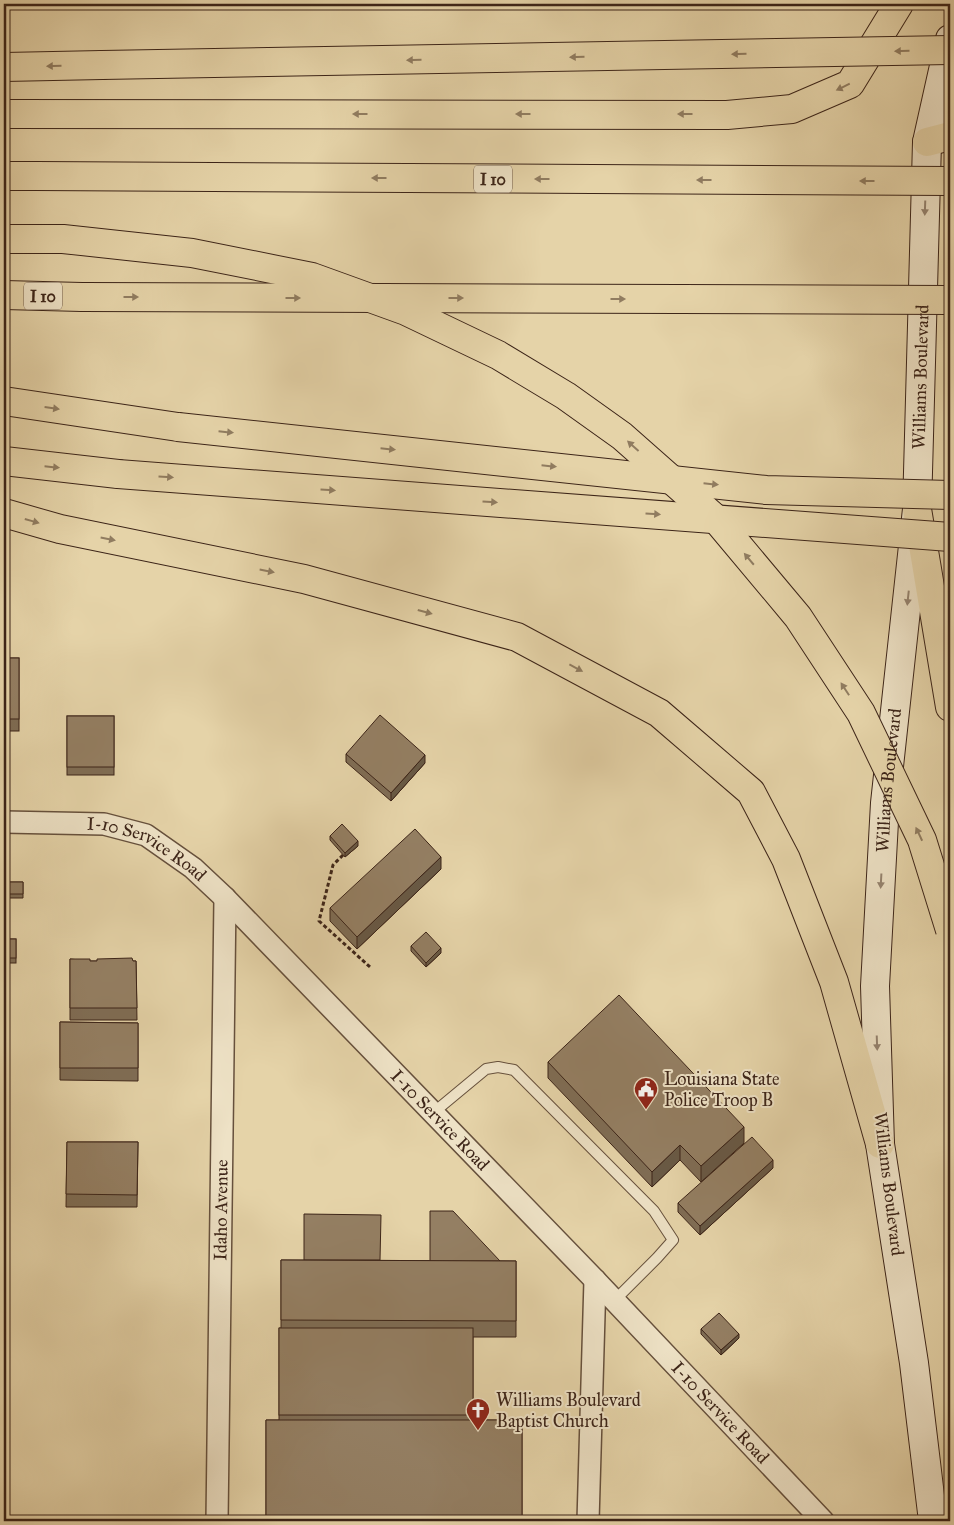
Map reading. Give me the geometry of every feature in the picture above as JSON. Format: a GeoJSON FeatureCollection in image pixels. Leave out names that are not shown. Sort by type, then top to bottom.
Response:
{"type":"FeatureCollection","features":[{"type":"Feature","properties":{"kind":"highway"},"geometry":{"type":"LineString","coordinates":[[4,114],[727,114],[792,109],[850,84],[899,4]]}},
{"type":"Feature","properties":{"kind":"highway"},"geometry":{"type":"LineString","coordinates":[[4,67],[950,50]]}},
{"type":"Feature","properties":{"kind":"highway","name":"I 10"},"geometry":{"type":"LineString","coordinates":[[4,176],[950,181]]}},
{"type":"Feature","properties":{"kind":"highway"},"geometry":{"type":"LineString","coordinates":[[4,239],[63,239],[192,253],[312,277],[406,311],[498,355],[566,396],[622,436],[716,519],[798,617],[861,713],[922,840],[950,930]]}},
{"type":"Feature","properties":{"kind":"highway","name":"I 10"},"geometry":{"type":"LineString","coordinates":[[4,295],[82,297],[950,300]]}},
{"type":"Feature","properties":{"kind":"highway"},"geometry":{"type":"LineString","coordinates":[[4,401],[178,426],[766,490],[950,495]]}},
{"type":"Feature","properties":{"kind":"highway"},"geometry":{"type":"LineString","coordinates":[[4,462],[118,474],[950,537]]}},
{"type":"Feature","properties":{"kind":"highway"},"geometry":{"type":"LineString","coordinates":[[917,509],[950,708]]}},
{"type":"Feature","properties":{"kind":"highway"},"geometry":{"type":"LineString","coordinates":[[4,513],[60,529],[304,579],[517,637],[659,713],[751,792],[786,860],[834,982],[880,1144]]}},
{"type":"Feature","properties":{"kind":"main road","name":"Williams Boulevard"},"geometry":{"type":"LineString","coordinates":[[934,1521],[914,1363],[880,1144],[875,986],[886,793],[917,509],[939,139],[950,39]]}},
{"type":"Feature","properties":{"kind":"street","name":"I-10 Service Road"},"geometry":{"type":"LineString","coordinates":[[4,822],[104,824],[146,835],[193,868],[225,898],[595,1280],[823,1521]]}},
{"type":"Feature","properties":{"kind":"street","name":"Idaho Avenue"},"geometry":{"type":"LineString","coordinates":[[217,1521],[225,898]]}},
{"type":"Feature","properties":{"kind":"street"},"geometry":{"type":"LineString","coordinates":[[588,1521],[595,1280]]}},
{"type":"Feature","properties":{"kind":"lane"},"geometry":{"type":"LineString","coordinates":[[433,1113],[486,1069],[498,1067],[514,1070],[654,1211],[673,1240],[658,1258],[614,1301]]}},
{"type":"Feature","properties":{"kind":"path"},"geometry":{"type":"LineString","coordinates":[[343,855],[333,865],[319,921],[370,967]]}},
{"type":"Feature","properties":{"kind":"building"},"geometry":{"type":"Polygon","coordinates":[[[4,658],[19,658],[19,719],[4,719],[4,658]]]}},
{"type":"Feature","properties":{"kind":"building"},"geometry":{"type":"Polygon","coordinates":[[[380,715],[425,755],[391,793],[346,754],[380,715]]]}},
{"type":"Feature","properties":{"kind":"building"},"geometry":{"type":"Polygon","coordinates":[[[67,716],[114,716],[114,767],[67,767],[67,716]]]}},
{"type":"Feature","properties":{"kind":"building"},"geometry":{"type":"Polygon","coordinates":[[[342,824],[358,841],[345,853],[330,836],[342,824]]]}},
{"type":"Feature","properties":{"kind":"building"},"geometry":{"type":"Polygon","coordinates":[[[415,829],[441,857],[357,937],[330,908],[415,829]]]}},
{"type":"Feature","properties":{"kind":"building"},"geometry":{"type":"Polygon","coordinates":[[[7,882],[23,882],[23,894],[8,894],[7,882]]]}},
{"type":"Feature","properties":{"kind":"building"},"geometry":{"type":"Polygon","coordinates":[[[426,932],[441,948],[426,963],[411,946],[426,932]]]}},
{"type":"Feature","properties":{"kind":"building"},"geometry":{"type":"Polygon","coordinates":[[[4,939],[16,939],[16,958],[4,958],[4,939]]]}},
{"type":"Feature","properties":{"kind":"building"},"geometry":{"type":"Polygon","coordinates":[[[132,958],[133,961],[136,961],[137,1008],[70,1008],[70,959],[97,961],[97,959],[132,958]]]}},
{"type":"Feature","properties":{"kind":"building","name":"Louisiana State Police Troop B"},"geometry":{"type":"Polygon","coordinates":[[[619,995],[744,1127],[701,1166],[680,1145],[652,1172],[548,1062],[619,995]]]}},
{"type":"Feature","properties":{"kind":"building"},"geometry":{"type":"Polygon","coordinates":[[[60,1022],[138,1023],[138,1068],[60,1068],[60,1022]]]}},
{"type":"Feature","properties":{"kind":"building"},"geometry":{"type":"Polygon","coordinates":[[[752,1137],[773,1160],[700,1226],[678,1203],[752,1137]]]}},
{"type":"Feature","properties":{"kind":"building"},"geometry":{"type":"Polygon","coordinates":[[[67,1142],[138,1142],[137,1195],[66,1194],[67,1142]]]}},
{"type":"Feature","properties":{"kind":"building"},"geometry":{"type":"Polygon","coordinates":[[[430,1211],[453,1211],[500,1261],[430,1261],[430,1211]]]}},
{"type":"Feature","properties":{"kind":"building"},"geometry":{"type":"Polygon","coordinates":[[[304,1214],[381,1215],[380,1260],[304,1260],[304,1214]]]}},
{"type":"Feature","properties":{"kind":"building"},"geometry":{"type":"Polygon","coordinates":[[[281,1260],[516,1261],[516,1321],[281,1320],[281,1260]]]}},
{"type":"Feature","properties":{"kind":"building"},"geometry":{"type":"Polygon","coordinates":[[[719,1313],[739,1334],[721,1350],[701,1329],[719,1313]]]}},
{"type":"Feature","properties":{"kind":"building"},"geometry":{"type":"Polygon","coordinates":[[[279,1328],[473,1328],[473,1415],[279,1415],[279,1328]]]}},
{"type":"Feature","properties":{"kind":"building"},"geometry":{"type":"Polygon","coordinates":[[[266,1420],[522,1420],[522,1519],[468,1518],[468,1521],[275,1521],[275,1518],[266,1517],[266,1420]]]}},
{"type":"Feature","properties":{"kind":"place","name":"Louisiana State Police Troop B"},"geometry":{"type":"Point","coordinates":[646,1110]}},
{"type":"Feature","properties":{"kind":"place","name":"Williams Boulevard Baptist Church"},"geometry":{"type":"Point","coordinates":[478,1431]}}]}
